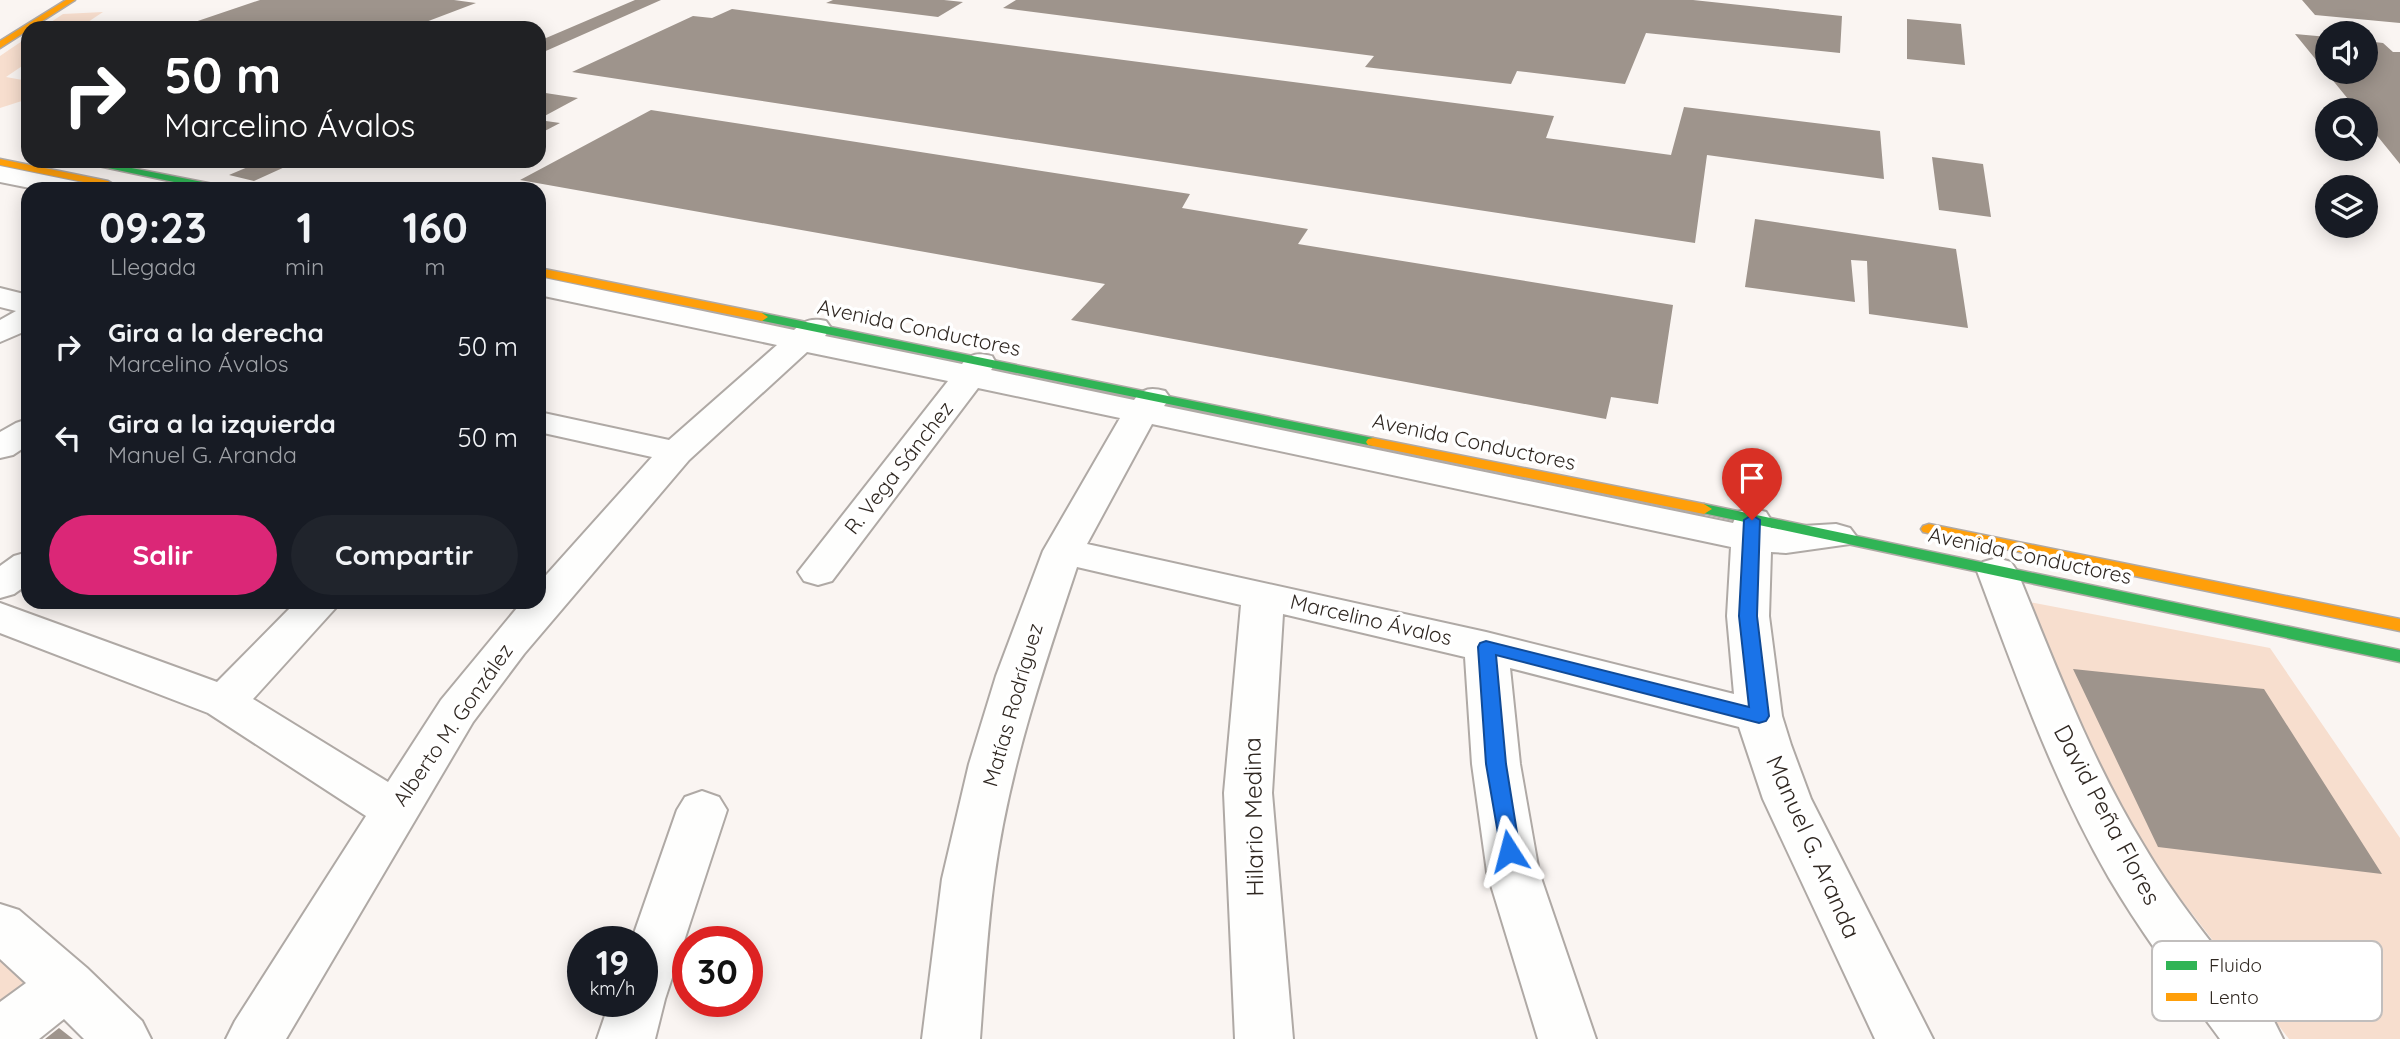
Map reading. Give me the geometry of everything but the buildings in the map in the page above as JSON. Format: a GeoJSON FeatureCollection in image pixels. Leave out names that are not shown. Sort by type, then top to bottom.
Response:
{"type":"FeatureCollection","features":[{"type":"Feature","properties":{"kind":"main road"},"geometry":{"type":"LineString","coordinates":[[0,34],[55,0]]}},
{"type":"Feature","properties":{"kind":"main road"},"geometry":{"type":"LineString","coordinates":[[38,21],[71,0]]}},
{"type":"Feature","properties":{"kind":"main road"},"geometry":{"type":"LineString","coordinates":[[0,45],[21,32]]}},
{"type":"Feature","properties":{"kind":"main road"},"geometry":{"type":"LineString","coordinates":[[0,162],[21,166]]}},
{"type":"Feature","properties":{"kind":"main road"},"geometry":{"type":"LineString","coordinates":[[30,168],[99,182]]}},
{"type":"Feature","properties":{"kind":"main road"},"geometry":{"type":"LineString","coordinates":[[116,168],[187,182]]}},
{"type":"Feature","properties":{"kind":"main road","name":"Avenida Conductores"},"geometry":{"type":"LineString","coordinates":[[546,274],[808,334]]}},
{"type":"Feature","properties":{"kind":"main road","name":"Avenida Conductores"},"geometry":{"type":"LineString","coordinates":[[1910,526],[2399,639]]}},
{"type":"Feature","properties":{"kind":"main road","name":"Avenida Conductores"},"geometry":{"type":"LineString","coordinates":[[1836,536],[1997,571],[2399,639]]}},
{"type":"Feature","properties":{"kind":"street"},"geometry":{"type":"LineString","coordinates":[[7,177],[35,182]]}},
{"type":"Feature","properties":{"kind":"street"},"geometry":{"type":"LineString","coordinates":[[546,287],[808,334],[1752,530],[1786,541],[1836,536]]}},
{"type":"Feature","properties":{"kind":"street"},"geometry":{"type":"LineString","coordinates":[[0,297],[21,303]]}},
{"type":"Feature","properties":{"kind":"street"},"geometry":{"type":"LineString","coordinates":[[0,333],[21,321]]}},
{"type":"Feature","properties":{"kind":"street","name":"Alberto M. González"},"geometry":{"type":"LineString","coordinates":[[546,601],[676,452],[808,334]]}},
{"type":"Feature","properties":{"kind":"street","name":"R. Vega Sánchez"},"geometry":{"type":"LineString","coordinates":[[818,572],[974,370]]}},
{"type":"Feature","properties":{"kind":"street","name":"Matías Rodríguez"},"geometry":{"type":"LineString","coordinates":[[951,1039],[968,879],[993,764],[1018,676],[1063,551],[1147,406]]}},
{"type":"Feature","properties":{"kind":"street"},"geometry":{"type":"LineString","coordinates":[[546,424],[676,452]]}},
{"type":"Feature","properties":{"kind":"street"},"geometry":{"type":"LineString","coordinates":[[0,447],[21,434]]}},
{"type":"Feature","properties":{"kind":"street","name":"Manuel G. Aranda"},"geometry":{"type":"LineString","coordinates":[[1752,530],[1748,616],[1759,716],[1787,799],[1904,1039]]}},
{"type":"Feature","properties":{"kind":"street","name":"Marcelino Ávalos"},"geometry":{"type":"LineString","coordinates":[[1063,551],[1486,647],[1759,716]]}},
{"type":"Feature","properties":{"kind":"street"},"geometry":{"type":"LineString","coordinates":[[0,585],[21,570]]}},
{"type":"Feature","properties":{"kind":"street","name":"David Peña Flores"},"geometry":{"type":"LineString","coordinates":[[1997,571],[2060,730],[2096,806],[2149,898],[2181,941]]}},
{"type":"Feature","properties":{"kind":"street","name":"Hilario Medina"},"geometry":{"type":"LineString","coordinates":[[1263,596],[1248,793],[1264,1039]]}},
{"type":"Feature","properties":{"kind":"street"},"geometry":{"type":"LineString","coordinates":[[223,702],[313,609]]}},
{"type":"Feature","properties":{"kind":"street","name":"Alberto M. González"},"geometry":{"type":"LineString","coordinates":[[255,1039],[457,711],[539,609]]}},
{"type":"Feature","properties":{"kind":"street"},"geometry":{"type":"LineString","coordinates":[[0,617],[223,702],[394,810]]}},
{"type":"Feature","properties":{"kind":"street"},"geometry":{"type":"LineString","coordinates":[[1486,647],[1496,764],[1513,872],[1567,1039]]}},
{"type":"Feature","properties":{"kind":"street"},"geometry":{"type":"LineString","coordinates":[[658,941],[702,810]]}},
{"type":"Feature","properties":{"kind":"street"},"geometry":{"type":"LineString","coordinates":[[0,926],[67,985],[122,1039]]}},
{"type":"Feature","properties":{"kind":"street"},"geometry":{"type":"LineString","coordinates":[[0,1035],[67,985]]}},
{"type":"Feature","properties":{"kind":"street"},"geometry":{"type":"LineString","coordinates":[[626,1039],[633,1017]]}},
{"type":"Feature","properties":{"kind":"street","name":"David Peña Flores"},"geometry":{"type":"LineString","coordinates":[[2241,1021],[2254,1039]]}},
{"type":"Feature","properties":{"kind":"shaded area"},"geometry":{"type":"Polygon","coordinates":[[[103,12],[90,21],[52,21],[63,14],[103,12]]]}},
{"type":"Feature","properties":{"kind":"shaded area"},"geometry":{"type":"Polygon","coordinates":[[[21,42],[21,67],[6,77],[21,80],[21,101],[0,108],[0,56],[21,42]]]}},
{"type":"Feature","properties":{"kind":"shaded area"},"geometry":{"type":"Polygon","coordinates":[[[2024,601],[2270,648],[2400,838],[2400,1039],[2289,1039],[2275,1021],[2382,1021],[2382,941],[2213,941],[2105,801],[2024,601]]]}},
{"type":"Feature","properties":{"kind":"shaded area"},"geometry":{"type":"Polygon","coordinates":[[[0,957],[31,988],[0,1010],[0,957]]]}},
{"type":"Feature","properties":{"kind":"traffic: fast"},"geometry":{"type":"LineString","coordinates":[[116,168],[187,182]]}},
{"type":"Feature","properties":{"kind":"traffic: fast"},"geometry":{"type":"LineString","coordinates":[[762,317],[1373,442]]}},
{"type":"Feature","properties":{"kind":"traffic: fast"},"geometry":{"type":"LineString","coordinates":[[1704,509],[2400,656]]}},
{"type":"Feature","properties":{"kind":"traffic: slow"},"geometry":{"type":"LineString","coordinates":[[38,21],[71,0]]}},
{"type":"Feature","properties":{"kind":"traffic: slow"},"geometry":{"type":"LineString","coordinates":[[0,45],[21,32]]}},
{"type":"Feature","properties":{"kind":"traffic: slow"},"geometry":{"type":"LineString","coordinates":[[0,162],[21,166]]}},
{"type":"Feature","properties":{"kind":"traffic: slow"},"geometry":{"type":"LineString","coordinates":[[29,168],[98,182]]}},
{"type":"Feature","properties":{"kind":"traffic: slow"},"geometry":{"type":"LineString","coordinates":[[546,273],[762,317]]}},
{"type":"Feature","properties":{"kind":"traffic: slow"},"geometry":{"type":"LineString","coordinates":[[1373,442],[1704,509]]}},
{"type":"Feature","properties":{"kind":"traffic: slow"},"geometry":{"type":"LineString","coordinates":[[1929,529],[2400,625]]}},
{"type":"Feature","properties":{"kind":"route"},"geometry":{"type":"LineString","coordinates":[[1509,851],[1496,764],[1486,647],[1759,716],[1748,616],[1752,520]]}}]}
